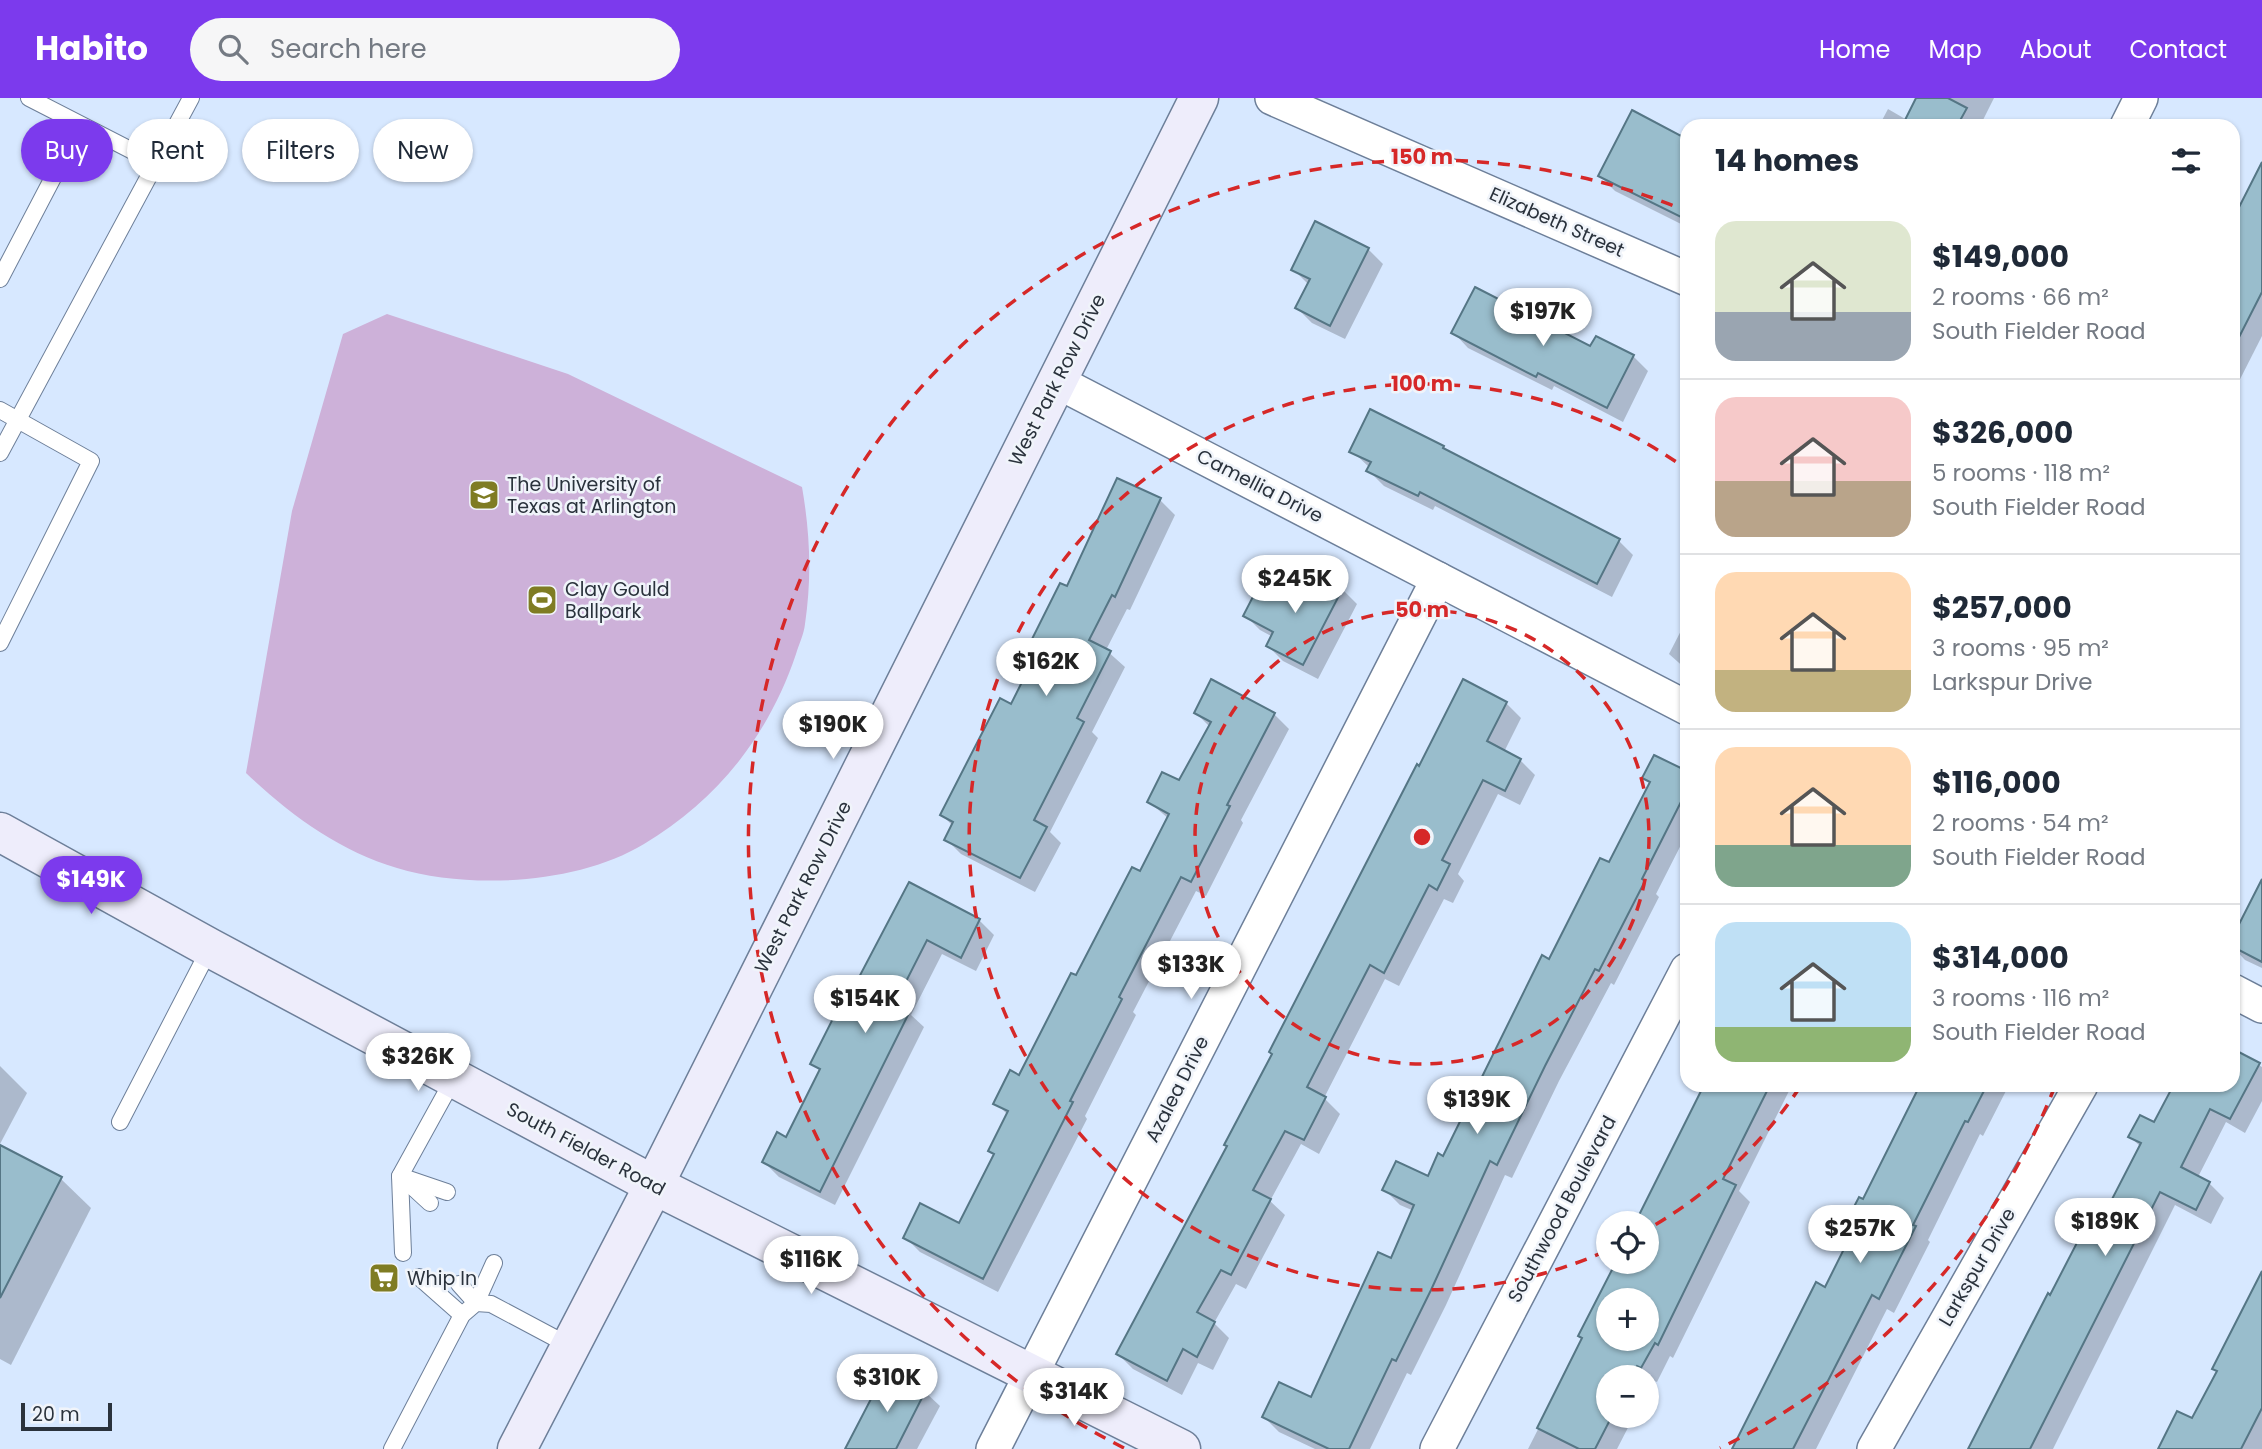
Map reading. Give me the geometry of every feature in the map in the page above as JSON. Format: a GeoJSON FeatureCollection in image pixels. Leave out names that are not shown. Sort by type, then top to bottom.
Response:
{"type":"FeatureCollection","features":[{"type":"Feature","properties":{"kind":"main road","name":"West Park Row Drive"},"geometry":{"type":"LineString","coordinates":[[517,1449],[654,1185],[1199,98]]}},
{"type":"Feature","properties":{"kind":"main road","name":"South Fielder Road"},"geometry":{"type":"LineString","coordinates":[[2,839],[654,1185],[1181,1449]]}},
{"type":"Feature","properties":{"kind":"street","name":"Elizabeth Street"},"geometry":{"type":"LineString","coordinates":[[1272,98],[1680,276]]}},
{"type":"Feature","properties":{"kind":"street"},"geometry":{"type":"LineString","coordinates":[[2130,119],[2141,98]]}},
{"type":"Feature","properties":{"kind":"street","name":"Camellia Drive"},"geometry":{"type":"LineString","coordinates":[[1056,381],[1680,704]]}},
{"type":"Feature","properties":{"kind":"street","name":"Azalea Drive"},"geometry":{"type":"LineString","coordinates":[[992,1449],[1438,579]]}},
{"type":"Feature","properties":{"kind":"street","name":"Southwood Boulevard"},"geometry":{"type":"LineString","coordinates":[[1437,1449],[1680,983]]}},
{"type":"Feature","properties":{"kind":"street"},"geometry":{"type":"LineString","coordinates":[[2240,995],[2262,1006]]}},
{"type":"Feature","properties":{"kind":"street","name":"Larkspur Drive"},"geometry":{"type":"LineString","coordinates":[[1874,1449],[2077,1092]]}},
{"type":"Feature","properties":{"kind":"lane"},"geometry":{"type":"LineString","coordinates":[[29,98],[67,119]]}},
{"type":"Feature","properties":{"kind":"lane"},"geometry":{"type":"LineString","coordinates":[[180,119],[191,98]]}},
{"type":"Feature","properties":{"kind":"lane"},"geometry":{"type":"LineString","coordinates":[[0,279],[51,182]]}},
{"type":"Feature","properties":{"kind":"lane"},"geometry":{"type":"LineString","coordinates":[[0,453],[146,182]]}},
{"type":"Feature","properties":{"kind":"lane"},"geometry":{"type":"LineString","coordinates":[[0,410],[91,461],[0,643]]}},
{"type":"Feature","properties":{"kind":"lane"},"geometry":{"type":"LineString","coordinates":[[120,1122],[210,948]]}},
{"type":"Feature","properties":{"kind":"lane"},"geometry":{"type":"LineString","coordinates":[[403,1252],[400,1176],[454,1078]]}},
{"type":"Feature","properties":{"kind":"lane"},"geometry":{"type":"LineString","coordinates":[[400,1176],[447,1192]]}},
{"type":"Feature","properties":{"kind":"lane"},"geometry":{"type":"LineString","coordinates":[[400,1176],[430,1203]]}},
{"type":"Feature","properties":{"kind":"lane"},"geometry":{"type":"LineString","coordinates":[[400,1176],[413,1214]]}},
{"type":"Feature","properties":{"kind":"lane"},"geometry":{"type":"LineString","coordinates":[[392,1449],[462,1315],[476,1303],[494,1262]]}},
{"type":"Feature","properties":{"kind":"lane"},"geometry":{"type":"LineString","coordinates":[[475,1273],[476,1303]]}},
{"type":"Feature","properties":{"kind":"lane"},"geometry":{"type":"LineString","coordinates":[[419,1277],[462,1315]]}},
{"type":"Feature","properties":{"kind":"lane"},"geometry":{"type":"LineString","coordinates":[[459,1284],[476,1303],[491,1304],[570,1347]]}},
{"type":"Feature","properties":{"kind":"shaded area","name":"Clay Gould Ballpark"},"geometry":{"type":"Polygon","coordinates":[[[387,314],[568,374],[802,487],[807,521],[809,589],[803,635],[779,697],[748,749],[707,796],[658,835],[617,857],[588,868],[523,879],[490,881],[426,875],[376,861],[335,841],[297,817],[246,773],[292,511],[343,334],[387,314]]]}},
{"type":"Feature","properties":{"kind":"building"},"geometry":{"type":"Polygon","coordinates":[[[1916,98],[1948,98],[1967,108],[1961,119],[1906,119],[1916,98]]]}},
{"type":"Feature","properties":{"kind":"building"},"geometry":{"type":"Polygon","coordinates":[[[1632,110],[1680,135],[1680,217],[1598,176],[1632,110]]]}},
{"type":"Feature","properties":{"kind":"building"},"geometry":{"type":"Polygon","coordinates":[[[2262,162],[2262,292],[2240,335],[2240,205],[2262,162]]]}},
{"type":"Feature","properties":{"kind":"building"},"geometry":{"type":"Polygon","coordinates":[[[1315,221],[1369,248],[1330,326],[1295,308],[1310,279],[1291,270],[1315,221]]]}},
{"type":"Feature","properties":{"kind":"building"},"geometry":{"type":"Polygon","coordinates":[[[1475,287],[1590,346],[1596,336],[1634,355],[1607,408],[1538,373],[1536,377],[1451,333],[1475,287]]]}},
{"type":"Feature","properties":{"kind":"building"},"geometry":{"type":"Polygon","coordinates":[[[1370,409],[1620,539],[1597,584],[1420,492],[1418,496],[1366,471],[1371,462],[1349,452],[1370,409]]]}},
{"type":"Feature","properties":{"kind":"building"},"geometry":{"type":"Polygon","coordinates":[[[1117,478],[1161,498],[1115,597],[1112,595],[1089,640],[1111,651],[1077,718],[1084,722],[1034,820],[1047,827],[1020,878],[944,840],[953,822],[940,815],[1000,698],[1011,704],[1035,656],[1026,651],[1060,583],[1067,586],[1117,478]]]}},
{"type":"Feature","properties":{"kind":"building"},"geometry":{"type":"Polygon","coordinates":[[[1307,569],[1343,588],[1303,665],[1266,646],[1273,632],[1243,616],[1260,583],[1290,599],[1307,569]]]}},
{"type":"Feature","properties":{"kind":"building"},"geometry":{"type":"Polygon","coordinates":[[[1211,679],[1275,713],[1191,882],[1181,877],[1119,997],[1122,999],[1070,1101],[1073,1102],[983,1279],[903,1238],[920,1203],[959,1223],[994,1154],[988,1151],[1008,1111],[993,1104],[1010,1070],[1019,1075],[1071,973],[1076,975],[1132,867],[1140,871],[1169,814],[1147,802],[1162,772],[1179,780],[1211,722],[1194,713],[1211,679]]]}},
{"type":"Feature","properties":{"kind":"building"},"geometry":{"type":"Polygon","coordinates":[[[1463,679],[1507,702],[1487,741],[1521,759],[1505,791],[1483,780],[1442,860],[1450,864],[1437,890],[1429,885],[1384,973],[1370,965],[1307,1087],[1326,1097],[1304,1140],[1285,1131],[1253,1190],[1271,1199],[1231,1275],[1221,1270],[1197,1312],[1215,1322],[1197,1357],[1183,1349],[1167,1381],[1116,1354],[1227,1146],[1224,1145],[1272,1054],[1269,1052],[1463,679]]]}},
{"type":"Feature","properties":{"kind":"building"},"geometry":{"type":"Polygon","coordinates":[[[1654,755],[1680,768],[1680,804],[1642,879],[1645,881],[1599,971],[1595,969],[1497,1165],[1490,1161],[1431,1290],[1396,1361],[1392,1359],[1349,1449],[1329,1449],[1262,1417],[1279,1382],[1311,1397],[1378,1252],[1391,1258],[1414,1205],[1382,1190],[1396,1161],[1428,1176],[1438,1153],[1443,1156],[1542,955],[1549,959],[1600,858],[1609,862],[1650,782],[1642,778],[1654,755]]]}},
{"type":"Feature","properties":{"kind":"building"},"geometry":{"type":"Polygon","coordinates":[[[2262,879],[2262,962],[2240,951],[2240,922],[2262,879]]]}},
{"type":"Feature","properties":{"kind":"building"},"geometry":{"type":"Polygon","coordinates":[[[909,882],[980,919],[961,958],[927,940],[895,1003],[910,1011],[820,1192],[762,1162],[777,1132],[786,1137],[820,1069],[810,1064],[852,981],[856,983],[909,882]]]}},
{"type":"Feature","properties":{"kind":"building"},"geometry":{"type":"Polygon","coordinates":[[[2240,1053],[2260,1063],[2230,1119],[2210,1109],[2181,1167],[2210,1182],[2196,1210],[2160,1192],[2030,1449],[1968,1449],[2098,1202],[2108,1207],[2141,1143],[2128,1137],[2140,1115],[2154,1122],[2170,1092],[2240,1092],[2240,1053]]]}},
{"type":"Feature","properties":{"kind":"building"},"geometry":{"type":"Polygon","coordinates":[[[1700,1092],[1766,1092],[1723,1179],[1736,1185],[1659,1343],[1659,1288],[1603,1288],[1610,1274],[1659,1274],[1659,1211],[1641,1211],[1700,1092]]]}},
{"type":"Feature","properties":{"kind":"building"},"geometry":{"type":"Polygon","coordinates":[[[1916,1092],[1983,1092],[1968,1122],[1965,1121],[1879,1299],[1872,1295],[1793,1449],[1732,1449],[1816,1282],[1825,1287],[1852,1233],[1843,1228],[1859,1197],[1863,1199],[1916,1092]]]}},
{"type":"Feature","properties":{"kind":"building"},"geometry":{"type":"Polygon","coordinates":[[[0,1145],[62,1177],[0,1298],[0,1145]]]}},
{"type":"Feature","properties":{"kind":"building"},"geometry":{"type":"Polygon","coordinates":[[[2262,1271],[2262,1408],[2241,1449],[2158,1449],[2177,1411],[2192,1418],[2217,1371],[2212,1369],[2262,1271]]]}},
{"type":"Feature","properties":{"kind":"building"},"geometry":{"type":"Polygon","coordinates":[[[1596,1301],[1596,1351],[1651,1351],[1643,1365],[1596,1365],[1596,1428],[1606,1428],[1595,1449],[1579,1449],[1537,1428],[1582,1338],[1578,1336],[1596,1301]]]}},
{"type":"Feature","properties":{"kind":"building"},"geometry":{"type":"Polygon","coordinates":[[[886,1370],[926,1390],[896,1449],[845,1449],[886,1370]]]}},
{"type":"Feature","properties":{"kind":"place","name":"The University of Texas at Arlington"},"geometry":{"type":"Point","coordinates":[484,495]}},
{"type":"Feature","properties":{"kind":"place","name":"Clay Gould Ballpark"},"geometry":{"type":"Point","coordinates":[542,600]}},
{"type":"Feature","properties":{"kind":"place","name":"Whip In"},"geometry":{"type":"Point","coordinates":[384,1278]}}]}
